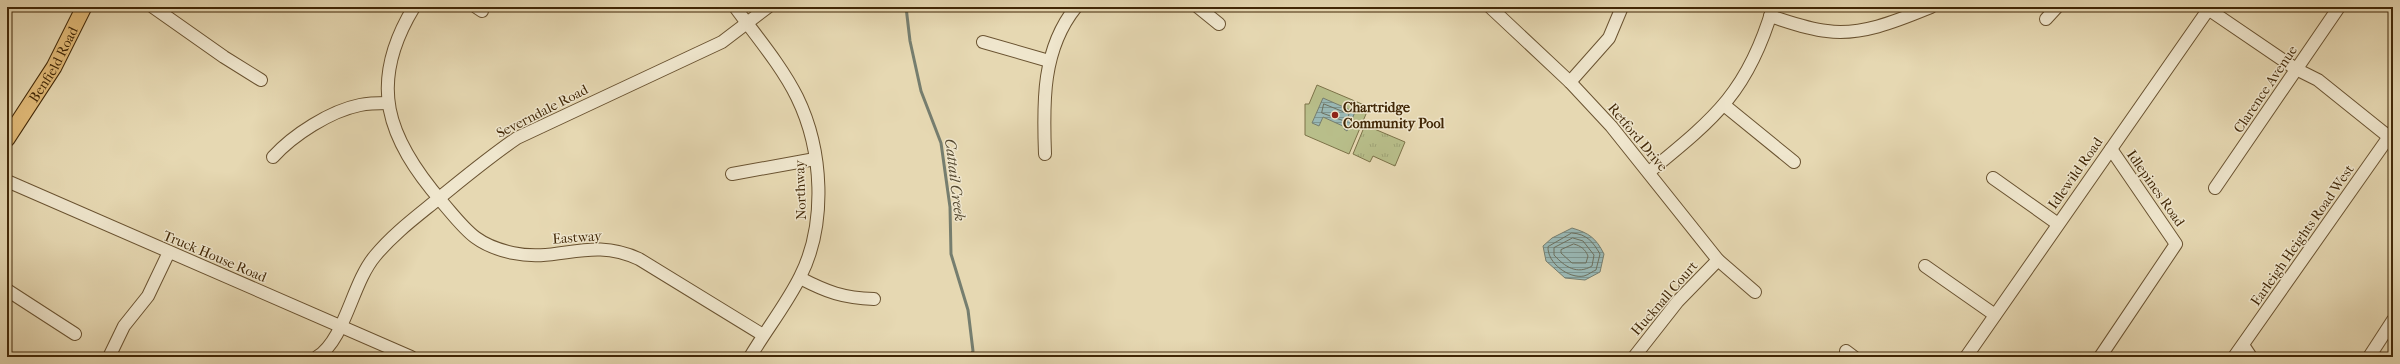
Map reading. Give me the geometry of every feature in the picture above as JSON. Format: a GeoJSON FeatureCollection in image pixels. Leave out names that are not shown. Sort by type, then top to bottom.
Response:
{"type":"FeatureCollection","features":[{"type":"Feature","properties":{"kind":"main road","name":"Benfield Road"},"geometry":{"type":"LineString","coordinates":[[7,139],[54,68],[84,7]]}},
{"type":"Feature","properties":{"kind":"street"},"geometry":{"type":"LineString","coordinates":[[153,7],[224,57],[261,80]]}},
{"type":"Feature","properties":{"kind":"street","name":"Eastway"},"geometry":{"type":"LineString","coordinates":[[414,7],[395,45],[390,68],[388,102],[395,133],[402,149],[423,180],[462,227],[483,243],[514,254],[532,255],[599,248],[618,251],[638,259],[763,335]]}},
{"type":"Feature","properties":{"kind":"street","name":"Northway"},"geometry":{"type":"LineString","coordinates":[[735,7],[788,81],[797,98],[810,133],[815,159],[818,217],[814,240],[800,278],[750,357]]}},
{"type":"Feature","properties":{"kind":"street","name":"Severndale Road"},"geometry":{"type":"LineString","coordinates":[[317,357],[329,346],[340,326],[358,284],[373,259],[398,232],[486,158],[517,138],[722,42],[768,7]]}},
{"type":"Feature","properties":{"kind":"street"},"geometry":{"type":"LineString","coordinates":[[1045,154],[1044,102],[1049,60],[1065,22],[1076,7]]}},
{"type":"Feature","properties":{"kind":"street"},"geometry":{"type":"LineString","coordinates":[[1198,7],[1219,24]]}},
{"type":"Feature","properties":{"kind":"street","name":"Retford Drive"},"geometry":{"type":"LineString","coordinates":[[1490,7],[1570,82],[1649,172],[1718,260],[1755,292]]}},
{"type":"Feature","properties":{"kind":"street"},"geometry":{"type":"LineString","coordinates":[[1570,82],[1609,38],[1622,7]]}},
{"type":"Feature","properties":{"kind":"street"},"geometry":{"type":"LineString","coordinates":[[1649,172],[1706,125],[1724,105],[1750,68],[1761,44],[1771,12],[1813,29],[1844,32],[1895,22],[1931,7]]}},
{"type":"Feature","properties":{"kind":"street"},"geometry":{"type":"LineString","coordinates":[[2046,19],[2057,7]]}},
{"type":"Feature","properties":{"kind":"street","name":"Clarence Avenue"},"geometry":{"type":"LineString","coordinates":[[2216,188],[2339,7]]}},
{"type":"Feature","properties":{"kind":"street"},"geometry":{"type":"LineString","coordinates":[[2209,8],[2296,69],[2318,80],[2391,134]]}},
{"type":"Feature","properties":{"kind":"street","name":"Idlewild Road"},"geometry":{"type":"LineString","coordinates":[[1966,357],[2209,8]]}},
{"type":"Feature","properties":{"kind":"street"},"geometry":{"type":"LineString","coordinates":[[983,42],[1049,60]]}},
{"type":"Feature","properties":{"kind":"street"},"geometry":{"type":"LineString","coordinates":[[272,157],[301,131],[339,112],[360,105],[388,102]]}},
{"type":"Feature","properties":{"kind":"street"},"geometry":{"type":"LineString","coordinates":[[1724,105],[1794,162]]}},
{"type":"Feature","properties":{"kind":"street","name":"Earleigh Heights Road West"},"geometry":{"type":"LineString","coordinates":[[2234,357],[2391,134]]}},
{"type":"Feature","properties":{"kind":"street","name":"Idlepines Road"},"geometry":{"type":"LineString","coordinates":[[2100,357],[2176,244],[2111,149]]}},
{"type":"Feature","properties":{"kind":"street"},"geometry":{"type":"LineString","coordinates":[[732,174],[815,159]]}},
{"type":"Feature","properties":{"kind":"street"},"geometry":{"type":"LineString","coordinates":[[1993,178],[2058,224]]}},
{"type":"Feature","properties":{"kind":"street","name":"Truck House Road"},"geometry":{"type":"LineString","coordinates":[[7,181],[411,357]]}},
{"type":"Feature","properties":{"kind":"street"},"geometry":{"type":"LineString","coordinates":[[109,357],[124,326],[148,296],[169,252]]}},
{"type":"Feature","properties":{"kind":"street","name":"Hucknall Court"},"geometry":{"type":"LineString","coordinates":[[1634,357],[1678,301],[1718,260]]}},
{"type":"Feature","properties":{"kind":"street"},"geometry":{"type":"LineString","coordinates":[[1925,266],[1995,315]]}},
{"type":"Feature","properties":{"kind":"street"},"geometry":{"type":"LineString","coordinates":[[800,278],[838,296],[874,299]]}},
{"type":"Feature","properties":{"kind":"street"},"geometry":{"type":"LineString","coordinates":[[7,290],[75,334]]}},
{"type":"Feature","properties":{"kind":"street"},"geometry":{"type":"LineString","coordinates":[[2369,357],[2393,320]]}},
{"type":"Feature","properties":{"kind":"street"},"geometry":{"type":"LineString","coordinates":[[2243,345],[2251,357]]}},
{"type":"Feature","properties":{"kind":"green space"},"geometry":{"type":"Polygon","coordinates":[[[1317,85],[1369,107],[1349,154],[1305,135],[1305,104],[1309,104],[1317,85]]]}},
{"type":"Feature","properties":{"kind":"green space"},"geometry":{"type":"Polygon","coordinates":[[[1365,125],[1405,142],[1395,166],[1373,156],[1370,162],[1353,154],[1365,125]]]}},
{"type":"Feature","properties":{"kind":"water","name":"Chartridge Community Pool"},"geometry":{"type":"Polygon","coordinates":[[[1323,98],[1355,112],[1347,131],[1344,129],[1345,127],[1323,117],[1319,126],[1312,123],[1323,98]]]}},
{"type":"Feature","properties":{"kind":"water"},"geometry":{"type":"Polygon","coordinates":[[[1572,228],[1587,234],[1595,240],[1604,254],[1600,272],[1585,280],[1565,278],[1546,261],[1543,246],[1552,238],[1572,228]]]}},
{"type":"Feature","properties":{"kind":"waterway","name":"Cattail Creek"},"geometry":{"type":"LineString","coordinates":[[906,7],[910,41],[921,91],[941,143],[950,207],[951,254],[968,310],[973,351],[970,357]]}},
{"type":"Feature","properties":{"kind":"place","name":"Chartridge Community Pool"},"geometry":{"type":"Point","coordinates":[1335,115]}}]}
